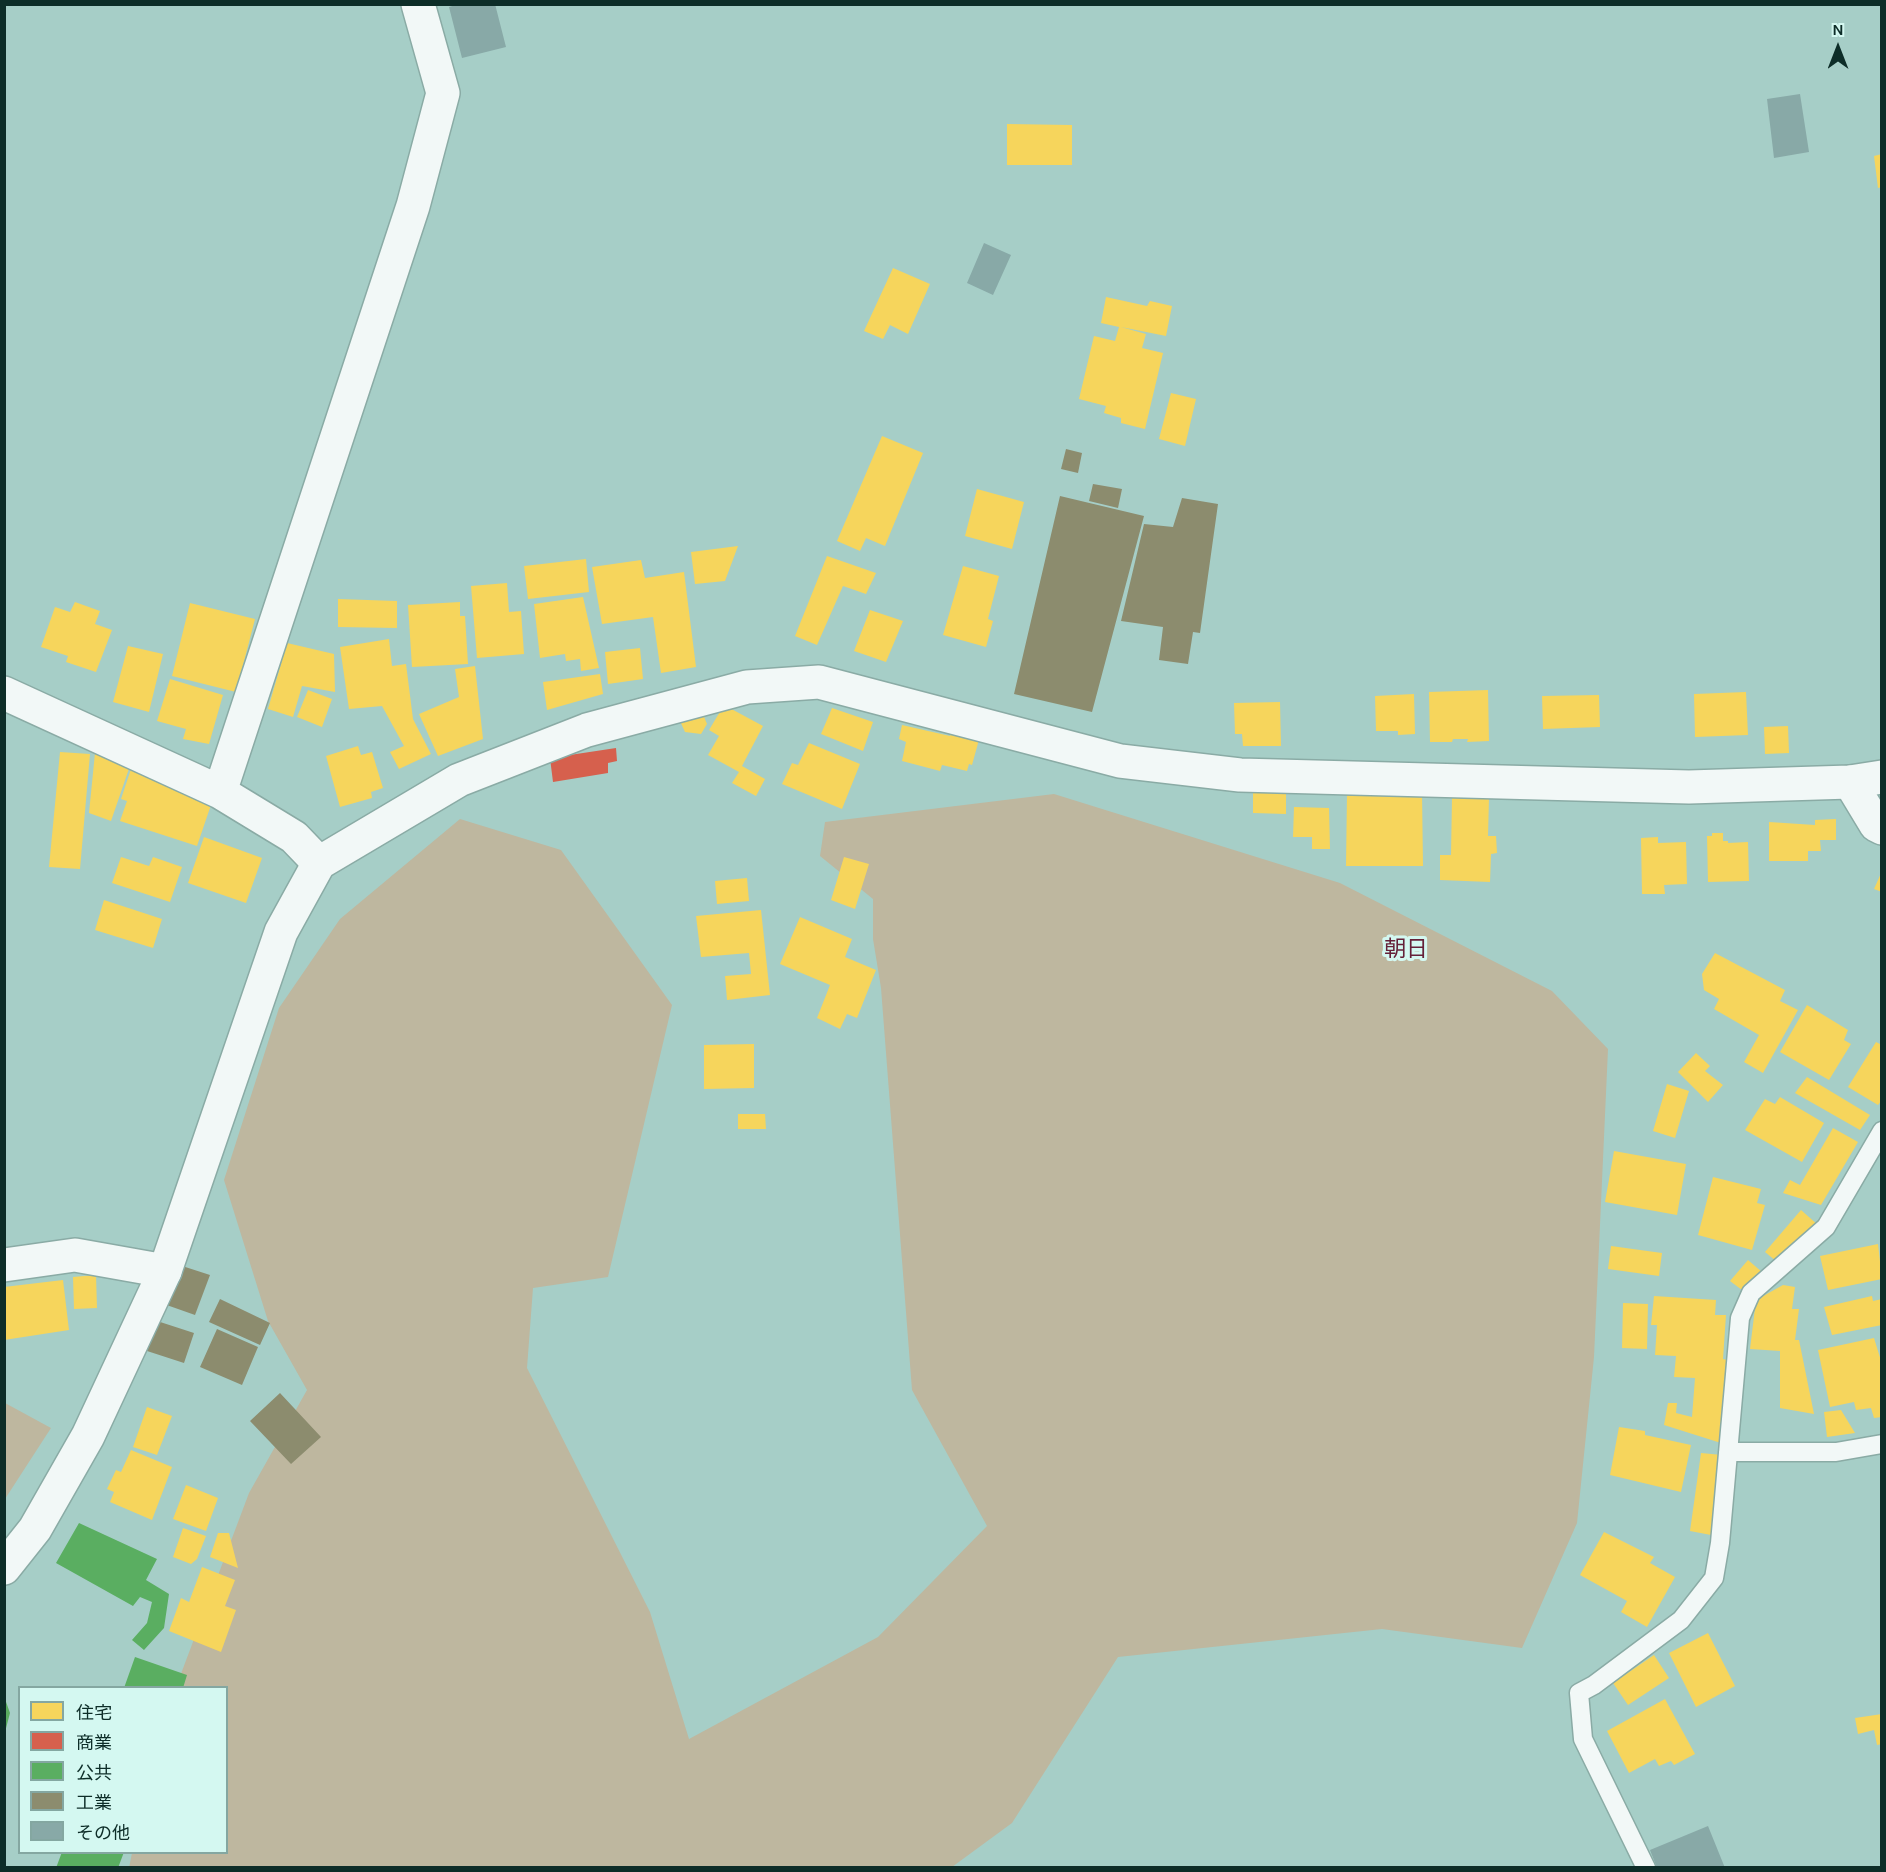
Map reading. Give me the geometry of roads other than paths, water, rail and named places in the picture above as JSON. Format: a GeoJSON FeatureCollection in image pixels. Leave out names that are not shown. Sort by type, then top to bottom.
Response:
{"type":"FeatureCollection","features":[{"type":"Feature","properties":{"kind":"street"},"geometry":{"type":"LineString","coordinates":[[220,792],[413,206],[443,93],[418,4]]}},
{"type":"Feature","properties":{"kind":"street"},"geometry":{"type":"LineString","coordinates":[[4,1568],[35,1529],[88,1436],[165,1271],[281,932],[319,863],[459,780],[587,730],[747,687],[819,682],[1120,760],[1240,775],[1689,787],[1850,782],[1881,777]]}},
{"type":"Feature","properties":{"kind":"street"},"geometry":{"type":"LineString","coordinates":[[4,693],[220,792],[294,837],[319,863]]}},
{"type":"Feature","properties":{"kind":"street"},"geometry":{"type":"LineString","coordinates":[[1850,782],[1876,825],[1881,828]]}},
{"type":"Feature","properties":{"kind":"street"},"geometry":{"type":"LineString","coordinates":[[4,1265],[75,1255],[165,1271]]}},
{"type":"Feature","properties":{"kind":"lane"},"geometry":{"type":"LineString","coordinates":[[1646,1868],[1583,1739],[1579,1693],[1594,1685],[1681,1620],[1714,1578],[1720,1543],[1740,1318],[1751,1293],[1826,1227],[1881,1131]]}},
{"type":"Feature","properties":{"kind":"lane"},"geometry":{"type":"LineString","coordinates":[[1728,1452],[1836,1452],[1881,1444]]}},
{"type":"Feature","properties":{"kind":"district","name":"朝日"},"geometry":{"type":"Point","coordinates":[1406,950]}}]}
